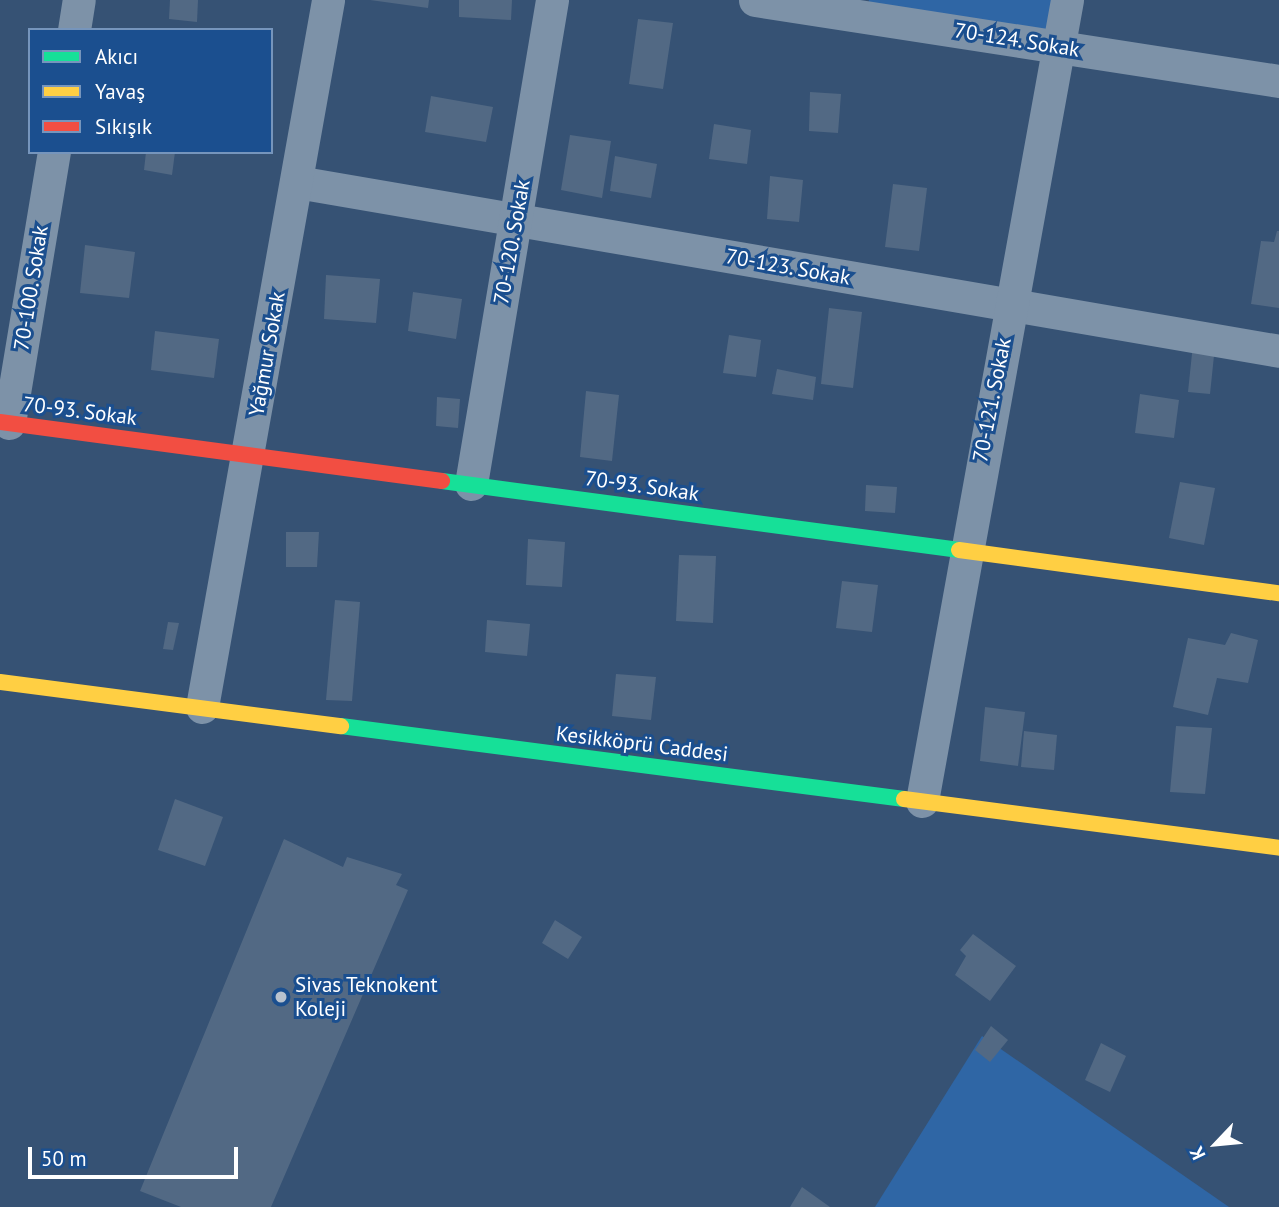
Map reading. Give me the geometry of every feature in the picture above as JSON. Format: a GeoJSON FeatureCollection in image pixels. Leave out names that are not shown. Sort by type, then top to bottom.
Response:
{"type":"FeatureCollection","features":[{"type":"Feature","properties":{"kind":"street"},"geometry":{"type":"LineString","coordinates":[[74,28],[79,0]]}},
{"type":"Feature","properties":{"kind":"street","name":"Yağmur Sokak"},"geometry":{"type":"LineString","coordinates":[[202,707],[328,0]]}},
{"type":"Feature","properties":{"kind":"street","name":"70-120. Sokak"},"geometry":{"type":"LineString","coordinates":[[471,484],[552,0]]}},
{"type":"Feature","properties":{"kind":"street","name":"70-124. Sokak"},"geometry":{"type":"LineString","coordinates":[[755,0],[1279,81]]}},
{"type":"Feature","properties":{"kind":"street","name":"70-121. Sokak"},"geometry":{"type":"LineString","coordinates":[[922,801],[964,551],[1067,0]]}},
{"type":"Feature","properties":{"kind":"street","name":"70-100. Sokak"},"geometry":{"type":"LineString","coordinates":[[4,422],[54,154]]}},
{"type":"Feature","properties":{"kind":"street","name":"70-123. Sokak"},"geometry":{"type":"LineString","coordinates":[[297,182],[1279,351]]}},
{"type":"Feature","properties":{"kind":"street","name":"70-93. Sokak"},"geometry":{"type":"LineString","coordinates":[[4,422],[1279,593]]}},
{"type":"Feature","properties":{"kind":"street","name":"Kesikköprü Caddesi"},"geometry":{"type":"LineString","coordinates":[[0,682],[1279,848]]}},
{"type":"Feature","properties":{"kind":"shaded area"},"geometry":{"type":"Polygon","coordinates":[[[869,0],[1059,0],[1054,37],[867,9],[869,0]]]}},
{"type":"Feature","properties":{"kind":"shaded area"},"geometry":{"type":"Polygon","coordinates":[[[982,1036],[1229,1207],[875,1207],[982,1036]]]}},
{"type":"Feature","properties":{"kind":"building"},"geometry":{"type":"Polygon","coordinates":[[[170,0],[198,0],[197,22],[169,19],[170,0]]]}},
{"type":"Feature","properties":{"kind":"building"},"geometry":{"type":"Polygon","coordinates":[[[370,0],[429,0],[428,8],[370,0]]]}},
{"type":"Feature","properties":{"kind":"building"},"geometry":{"type":"Polygon","coordinates":[[[459,0],[512,0],[511,20],[459,17],[459,0]]]}},
{"type":"Feature","properties":{"kind":"building"},"geometry":{"type":"Polygon","coordinates":[[[638,19],[673,23],[663,89],[629,84],[638,19]]]}},
{"type":"Feature","properties":{"kind":"building"},"geometry":{"type":"Polygon","coordinates":[[[810,92],[841,94],[838,133],[809,131],[810,92]]]}},
{"type":"Feature","properties":{"kind":"building"},"geometry":{"type":"Polygon","coordinates":[[[431,96],[493,107],[486,142],[425,132],[431,96]]]}},
{"type":"Feature","properties":{"kind":"building"},"geometry":{"type":"Polygon","coordinates":[[[714,124],[751,130],[747,164],[709,159],[714,124]]]}},
{"type":"Feature","properties":{"kind":"building"},"geometry":{"type":"Polygon","coordinates":[[[570,135],[611,141],[602,198],[561,190],[570,135]]]}},
{"type":"Feature","properties":{"kind":"building"},"geometry":{"type":"Polygon","coordinates":[[[146,154],[175,154],[172,175],[144,170],[146,154]]]}},
{"type":"Feature","properties":{"kind":"building"},"geometry":{"type":"Polygon","coordinates":[[[615,156],[657,164],[651,198],[610,191],[615,156]]]}},
{"type":"Feature","properties":{"kind":"building"},"geometry":{"type":"Polygon","coordinates":[[[770,176],[803,180],[799,222],[767,219],[770,176]]]}},
{"type":"Feature","properties":{"kind":"building"},"geometry":{"type":"Polygon","coordinates":[[[893,184],[927,188],[919,251],[885,247],[893,184]]]}},
{"type":"Feature","properties":{"kind":"building"},"geometry":{"type":"Polygon","coordinates":[[[1277,231],[1279,308],[1251,304],[1261,241],[1274,242],[1277,231]]]}},
{"type":"Feature","properties":{"kind":"building"},"geometry":{"type":"Polygon","coordinates":[[[85,245],[135,252],[129,298],[80,293],[85,245]]]}},
{"type":"Feature","properties":{"kind":"building"},"geometry":{"type":"Polygon","coordinates":[[[326,275],[380,279],[376,323],[324,319],[326,275]]]}},
{"type":"Feature","properties":{"kind":"building"},"geometry":{"type":"Polygon","coordinates":[[[413,292],[462,299],[456,339],[408,331],[413,292]]]}},
{"type":"Feature","properties":{"kind":"building"},"geometry":{"type":"Polygon","coordinates":[[[829,308],[862,312],[853,388],[821,384],[829,308]]]}},
{"type":"Feature","properties":{"kind":"building"},"geometry":{"type":"Polygon","coordinates":[[[155,331],[219,339],[214,378],[151,370],[155,331]]]}},
{"type":"Feature","properties":{"kind":"building"},"geometry":{"type":"Polygon","coordinates":[[[729,335],[761,340],[756,377],[723,373],[729,335]]]}},
{"type":"Feature","properties":{"kind":"building"},"geometry":{"type":"Polygon","coordinates":[[[1193,344],[1215,346],[1210,394],[1188,392],[1193,344]]]}},
{"type":"Feature","properties":{"kind":"building"},"geometry":{"type":"Polygon","coordinates":[[[777,369],[816,377],[813,400],[772,394],[777,369]]]}},
{"type":"Feature","properties":{"kind":"building"},"geometry":{"type":"Polygon","coordinates":[[[586,391],[619,395],[612,461],[580,457],[586,391]]]}},
{"type":"Feature","properties":{"kind":"building"},"geometry":{"type":"Polygon","coordinates":[[[1140,394],[1179,400],[1174,438],[1135,433],[1140,394]]]}},
{"type":"Feature","properties":{"kind":"building"},"geometry":{"type":"Polygon","coordinates":[[[437,397],[460,399],[458,428],[436,426],[437,397]]]}},
{"type":"Feature","properties":{"kind":"building"},"geometry":{"type":"Polygon","coordinates":[[[1180,482],[1215,488],[1204,545],[1169,538],[1180,482]]]}},
{"type":"Feature","properties":{"kind":"building"},"geometry":{"type":"Polygon","coordinates":[[[866,485],[897,487],[895,513],[865,511],[866,485]]]}},
{"type":"Feature","properties":{"kind":"building"},"geometry":{"type":"Polygon","coordinates":[[[286,532],[319,532],[317,567],[286,567],[286,532]]]}},
{"type":"Feature","properties":{"kind":"building"},"geometry":{"type":"Polygon","coordinates":[[[528,539],[565,542],[562,587],[526,585],[528,539]]]}},
{"type":"Feature","properties":{"kind":"building"},"geometry":{"type":"Polygon","coordinates":[[[679,555],[716,556],[713,623],[676,621],[679,555]]]}},
{"type":"Feature","properties":{"kind":"building"},"geometry":{"type":"Polygon","coordinates":[[[842,581],[878,585],[872,632],[836,628],[842,581]]]}},
{"type":"Feature","properties":{"kind":"building"},"geometry":{"type":"Polygon","coordinates":[[[335,600],[360,602],[352,701],[326,700],[335,600]]]}},
{"type":"Feature","properties":{"kind":"building"},"geometry":{"type":"Polygon","coordinates":[[[487,620],[530,624],[527,656],[485,652],[487,620]]]}},
{"type":"Feature","properties":{"kind":"building"},"geometry":{"type":"Polygon","coordinates":[[[168,622],[179,623],[173,650],[163,649],[168,622]]]}},
{"type":"Feature","properties":{"kind":"building"},"geometry":{"type":"Polygon","coordinates":[[[1231,633],[1258,640],[1248,683],[1217,678],[1208,715],[1173,707],[1188,638],[1225,645],[1231,633]]]}},
{"type":"Feature","properties":{"kind":"building"},"geometry":{"type":"Polygon","coordinates":[[[616,674],[656,677],[651,720],[612,716],[616,674]]]}},
{"type":"Feature","properties":{"kind":"building"},"geometry":{"type":"Polygon","coordinates":[[[985,707],[1025,712],[1018,766],[980,761],[985,707]]]}},
{"type":"Feature","properties":{"kind":"building"},"geometry":{"type":"Polygon","coordinates":[[[1176,726],[1212,728],[1205,794],[1170,792],[1176,726]]]}},
{"type":"Feature","properties":{"kind":"building"},"geometry":{"type":"Polygon","coordinates":[[[1024,731],[1057,735],[1054,770],[1021,767],[1024,731]]]}},
{"type":"Feature","properties":{"kind":"building"},"geometry":{"type":"Polygon","coordinates":[[[175,799],[223,817],[205,866],[158,850],[175,799]]]}},
{"type":"Feature","properties":{"kind":"building"},"geometry":{"type":"Polygon","coordinates":[[[284,839],[343,867],[347,857],[402,874],[396,885],[408,890],[271,1207],[181,1207],[140,1191],[284,839]]]}},
{"type":"Feature","properties":{"kind":"building"},"geometry":{"type":"Polygon","coordinates":[[[555,920],[582,937],[568,959],[542,943],[555,920]]]}},
{"type":"Feature","properties":{"kind":"building"},"geometry":{"type":"Polygon","coordinates":[[[973,934],[1016,966],[990,1001],[955,975],[966,956],[960,950],[973,934]]]}},
{"type":"Feature","properties":{"kind":"building"},"geometry":{"type":"Polygon","coordinates":[[[991,1026],[1008,1040],[990,1062],[975,1050],[991,1026]]]}},
{"type":"Feature","properties":{"kind":"building"},"geometry":{"type":"Polygon","coordinates":[[[1101,1043],[1126,1056],[1110,1092],[1085,1080],[1101,1043]]]}},
{"type":"Feature","properties":{"kind":"building"},"geometry":{"type":"Polygon","coordinates":[[[802,1187],[830,1207],[790,1207],[802,1187]]]}},
{"type":"Feature","properties":{"kind":"traffic: fast"},"geometry":{"type":"LineString","coordinates":[[442,481],[959,550]]}},
{"type":"Feature","properties":{"kind":"traffic: fast"},"geometry":{"type":"LineString","coordinates":[[341,726],[904,799]]}},
{"type":"Feature","properties":{"kind":"traffic: slow"},"geometry":{"type":"LineString","coordinates":[[959,550],[1279,593]]}},
{"type":"Feature","properties":{"kind":"traffic: slow"},"geometry":{"type":"LineString","coordinates":[[0,682],[341,726]]}},
{"type":"Feature","properties":{"kind":"traffic: slow"},"geometry":{"type":"LineString","coordinates":[[904,799],[1279,848]]}},
{"type":"Feature","properties":{"kind":"traffic: jam"},"geometry":{"type":"LineString","coordinates":[[0,422],[442,481]]}},
{"type":"Feature","properties":{"kind":"place","name":"Sivas Teknokent Koleji"},"geometry":{"type":"Point","coordinates":[281,997]}}]}
